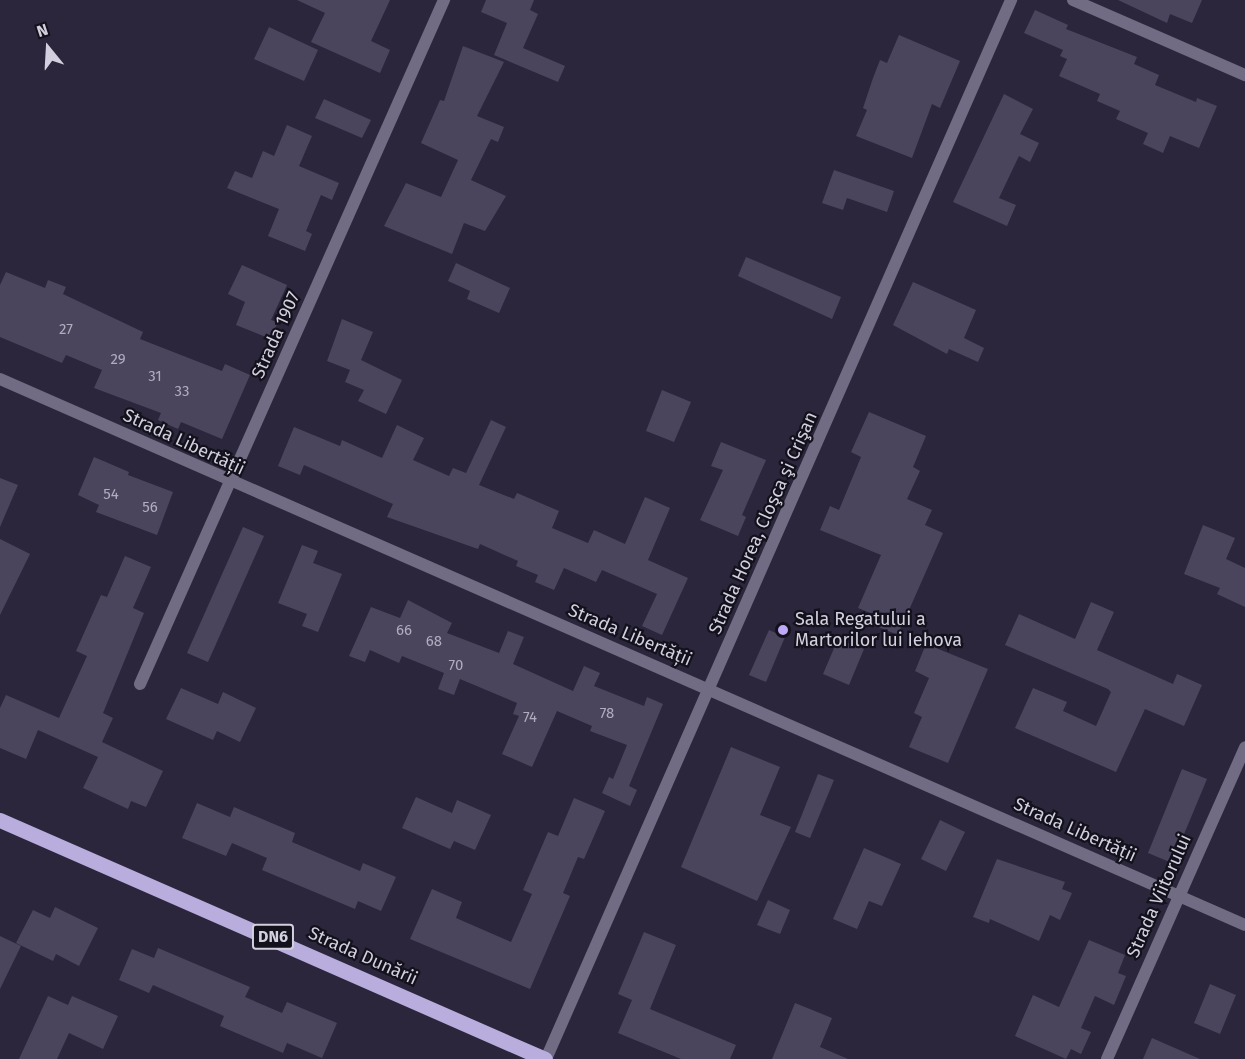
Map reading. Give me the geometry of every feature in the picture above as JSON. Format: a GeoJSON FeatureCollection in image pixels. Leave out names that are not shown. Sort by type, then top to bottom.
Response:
{"type":"FeatureCollection","features":[{"type":"Feature","properties":{"kind":"main road","name":"Strada Dunării"},"geometry":{"type":"LineString","coordinates":[[0,820],[144,879],[545,1059]]}},
{"type":"Feature","properties":{"kind":"street","name":"Strada 1907"},"geometry":{"type":"LineString","coordinates":[[140,684],[444,0]]}},
{"type":"Feature","properties":{"kind":"street","name":"Strada Horea, Cloşca şi Crişan"},"geometry":{"type":"LineString","coordinates":[[545,1059],[710,689],[1011,0]]}},
{"type":"Feature","properties":{"kind":"street"},"geometry":{"type":"LineString","coordinates":[[1073,0],[1245,75]]}},
{"type":"Feature","properties":{"kind":"street","name":"Strada Libertății"},"geometry":{"type":"LineString","coordinates":[[0,379],[230,483],[710,689],[1245,925]]}},
{"type":"Feature","properties":{"kind":"street","name":"Strada Viitorului"},"geometry":{"type":"LineString","coordinates":[[1107,1059],[1245,747]]}},
{"type":"Feature","properties":{"kind":"building"},"geometry":{"type":"Polygon","coordinates":[[[297,0],[390,0],[371,41],[390,50],[380,73],[311,42],[325,13],[297,0]]]}},
{"type":"Feature","properties":{"kind":"building"},"geometry":{"type":"Polygon","coordinates":[[[486,0],[534,0],[530,10],[538,14],[523,48],[565,66],[558,82],[494,55],[507,23],[481,12],[486,0]]]}},
{"type":"Feature","properties":{"kind":"building"},"geometry":{"type":"Polygon","coordinates":[[[1118,0],[1202,0],[1192,23],[1170,14],[1167,23],[1118,0]]]}},
{"type":"Feature","properties":{"kind":"building"},"geometry":{"type":"Polygon","coordinates":[[[1035,10],[1068,25],[1066,29],[1137,57],[1134,64],[1159,75],[1155,85],[1196,102],[1197,98],[1217,106],[1199,148],[1170,136],[1163,153],[1143,144],[1148,133],[1116,119],[1120,111],[1097,101],[1100,94],[1059,76],[1067,59],[1060,56],[1063,50],[1024,33],[1035,10]]]}},
{"type":"Feature","properties":{"kind":"building"},"geometry":{"type":"Polygon","coordinates":[[[269,27],[318,50],[304,81],[254,59],[269,27]]]}},
{"type":"Feature","properties":{"kind":"building"},"geometry":{"type":"Polygon","coordinates":[[[899,35],[960,61],[940,108],[932,104],[912,158],[856,136],[867,110],[863,108],[880,60],[887,63],[899,35]]]}},
{"type":"Feature","properties":{"kind":"building"},"geometry":{"type":"Polygon","coordinates":[[[463,46],[504,62],[477,116],[504,127],[498,142],[491,139],[471,180],[506,196],[485,231],[464,223],[452,254],[384,226],[406,183],[441,197],[458,160],[421,143],[440,100],[444,101],[463,46]]]}},
{"type":"Feature","properties":{"kind":"building"},"geometry":{"type":"Polygon","coordinates":[[[1004,94],[1033,109],[1020,134],[1039,143],[1030,162],[1019,156],[999,198],[1016,205],[1007,226],[953,202],[1004,94]]]}},
{"type":"Feature","properties":{"kind":"building"},"geometry":{"type":"Polygon","coordinates":[[[324,99],[371,120],[362,138],[315,118],[324,99]]]}},
{"type":"Feature","properties":{"kind":"building"},"geometry":{"type":"Polygon","coordinates":[[[287,125],[312,136],[299,166],[339,183],[332,200],[321,195],[306,231],[312,234],[305,251],[268,236],[279,209],[227,188],[235,171],[252,178],[263,151],[274,156],[287,125]]]}},
{"type":"Feature","properties":{"kind":"building"},"geometry":{"type":"Polygon","coordinates":[[[834,170],[894,191],[887,212],[847,198],[843,210],[822,203],[834,170]]]}},
{"type":"Feature","properties":{"kind":"building"},"geometry":{"type":"Polygon","coordinates":[[[746,257],[841,297],[832,319],[738,276],[746,257]]]}},
{"type":"Feature","properties":{"kind":"building"},"geometry":{"type":"Polygon","coordinates":[[[456,263],[510,288],[499,313],[467,299],[470,291],[448,281],[456,263]]]}},
{"type":"Feature","properties":{"kind":"building"},"geometry":{"type":"Polygon","coordinates":[[[242,265],[287,285],[271,320],[278,322],[271,339],[236,325],[245,302],[228,294],[242,265]]]}},
{"type":"Feature","properties":{"kind":"building"},"geometry":{"type":"Polygon","coordinates":[[[6,272],[45,288],[48,280],[66,287],[63,294],[143,332],[140,339],[222,371],[225,364],[250,375],[222,439],[181,422],[178,429],[158,420],[161,413],[94,388],[102,370],[66,355],[62,363],[0,337],[0,285],[6,272]]]}},
{"type":"Feature","properties":{"kind":"building"},"geometry":{"type":"Polygon","coordinates":[[[913,282],[976,310],[964,338],[984,348],[978,362],[949,349],[947,354],[893,325],[913,282]]]}},
{"type":"Feature","properties":{"kind":"building"},"geometry":{"type":"Polygon","coordinates":[[[342,319],[373,332],[361,360],[402,380],[386,414],[358,401],[364,390],[345,382],[350,370],[327,361],[342,319]]]}},
{"type":"Feature","properties":{"kind":"building"},"geometry":{"type":"Polygon","coordinates":[[[662,390],[691,402],[674,442],[646,431],[662,390]]]}},
{"type":"Feature","properties":{"kind":"building"},"geometry":{"type":"Polygon","coordinates":[[[869,412],[926,436],[913,467],[920,471],[907,499],[932,510],[925,525],[943,533],[898,635],[871,624],[875,615],[858,608],[881,555],[820,530],[830,506],[839,510],[861,457],[851,452],[869,412]]]}},
{"type":"Feature","properties":{"kind":"building"},"geometry":{"type":"Polygon","coordinates":[[[491,420],[506,427],[479,485],[514,499],[517,493],[559,511],[552,528],[588,543],[594,530],[625,544],[645,497],[670,508],[648,560],[688,578],[662,635],[642,626],[657,594],[602,570],[596,582],[564,568],[554,590],[535,582],[538,575],[516,566],[518,561],[480,544],[478,549],[387,517],[393,504],[304,465],[300,475],[278,466],[294,427],[340,446],[342,440],[382,458],[397,425],[424,438],[413,460],[449,476],[453,468],[466,473],[491,420]]]}},
{"type":"Feature","properties":{"kind":"building"},"geometry":{"type":"Polygon","coordinates":[[[721,442],[766,460],[742,515],[746,517],[738,536],[700,520],[723,470],[711,466],[721,442]]]}},
{"type":"Feature","properties":{"kind":"building"},"geometry":{"type":"Polygon","coordinates":[[[94,457],[129,472],[128,475],[173,492],[157,535],[96,512],[99,505],[78,495],[94,457]]]}},
{"type":"Feature","properties":{"kind":"building"},"geometry":{"type":"Polygon","coordinates":[[[0,478],[18,485],[0,527],[0,478]]]}},
{"type":"Feature","properties":{"kind":"building"},"geometry":{"type":"Polygon","coordinates":[[[1203,525],[1235,538],[1226,559],[1245,568],[1245,607],[1217,594],[1220,588],[1184,574],[1203,525]]]}},
{"type":"Feature","properties":{"kind":"building"},"geometry":{"type":"Polygon","coordinates":[[[243,527],[264,536],[208,662],[187,653],[243,527]]]}},
{"type":"Feature","properties":{"kind":"building"},"geometry":{"type":"Polygon","coordinates":[[[0,539],[30,554],[0,615],[0,539]]]}},
{"type":"Feature","properties":{"kind":"building"},"geometry":{"type":"Polygon","coordinates":[[[302,545],[318,551],[313,563],[342,574],[318,632],[302,626],[307,614],[278,603],[302,545]]]}},
{"type":"Feature","properties":{"kind":"building"},"geometry":{"type":"Polygon","coordinates":[[[125,556],[151,567],[133,608],[144,613],[103,713],[113,718],[102,742],[163,771],[146,807],[131,801],[128,809],[83,788],[98,757],[38,730],[26,759],[0,748],[0,708],[6,695],[59,718],[87,656],[76,651],[101,595],[107,597],[125,556]]]}},
{"type":"Feature","properties":{"kind":"building"},"geometry":{"type":"Polygon","coordinates":[[[408,600],[452,623],[447,633],[499,653],[508,631],[524,637],[513,664],[573,691],[584,666],[600,673],[594,686],[644,706],[647,697],[663,704],[629,786],[637,790],[630,806],[602,793],[609,777],[613,779],[627,745],[590,731],[592,726],[557,711],[532,767],[502,754],[519,716],[513,714],[517,703],[460,679],[454,695],[438,689],[444,673],[402,656],[399,663],[370,650],[365,662],[349,656],[371,607],[400,618],[408,600]]]}},
{"type":"Feature","properties":{"kind":"building"},"geometry":{"type":"Polygon","coordinates":[[[1091,602],[1114,612],[1097,650],[1173,684],[1177,674],[1202,685],[1184,726],[1145,709],[1116,772],[1015,728],[1033,688],[1067,702],[1063,711],[1096,726],[1111,692],[1108,689],[1005,645],[1019,614],[1075,639],[1091,602]]]}},
{"type":"Feature","properties":{"kind":"building"},"geometry":{"type":"Polygon","coordinates":[[[769,630],[785,637],[766,682],[749,675],[769,630]]]}},
{"type":"Feature","properties":{"kind":"building"},"geometry":{"type":"Polygon","coordinates":[[[838,639],[864,649],[849,685],[823,674],[838,639]]]}},
{"type":"Feature","properties":{"kind":"building"},"geometry":{"type":"Polygon","coordinates":[[[926,644],[988,669],[948,763],[909,747],[922,717],[914,713],[929,678],[915,671],[926,644]]]}},
{"type":"Feature","properties":{"kind":"building"},"geometry":{"type":"Polygon","coordinates":[[[181,688],[218,704],[223,692],[256,708],[240,742],[217,731],[213,740],[166,719],[181,688]]]}},
{"type":"Feature","properties":{"kind":"building"},"geometry":{"type":"Polygon","coordinates":[[[731,747],[780,767],[760,815],[791,827],[757,901],[681,867],[731,747]]]}},
{"type":"Feature","properties":{"kind":"building"},"geometry":{"type":"Polygon","coordinates":[[[1182,769],[1207,779],[1172,863],[1148,853],[1182,769]]]}},
{"type":"Feature","properties":{"kind":"building"},"geometry":{"type":"Polygon","coordinates":[[[818,774],[834,780],[810,838],[795,832],[818,774]]]}},
{"type":"Feature","properties":{"kind":"building"},"geometry":{"type":"Polygon","coordinates":[[[416,797],[452,813],[457,800],[491,815],[475,850],[454,841],[450,849],[402,828],[416,797]]]}},
{"type":"Feature","properties":{"kind":"building"},"geometry":{"type":"Polygon","coordinates":[[[574,798],[605,811],[584,859],[578,857],[563,893],[570,896],[530,989],[410,939],[432,889],[462,902],[456,918],[511,942],[532,894],[523,890],[548,832],[558,836],[574,798]]]}},
{"type":"Feature","properties":{"kind":"building"},"geometry":{"type":"Polygon","coordinates":[[[197,803],[230,817],[234,807],[295,833],[292,842],[360,871],[363,863],[396,877],[381,911],[358,901],[355,909],[262,870],[267,858],[232,843],[226,856],[182,838],[197,803]]]}},
{"type":"Feature","properties":{"kind":"building"},"geometry":{"type":"Polygon","coordinates":[[[940,820],[965,832],[946,871],[921,859],[940,820]]]}},
{"type":"Feature","properties":{"kind":"building"},"geometry":{"type":"Polygon","coordinates":[[[864,848],[901,864],[882,906],[869,901],[857,929],[833,919],[864,848]]]}},
{"type":"Feature","properties":{"kind":"building"},"geometry":{"type":"Polygon","coordinates":[[[997,859],[1065,882],[1062,889],[1072,893],[1060,920],[1050,915],[1039,941],[990,919],[989,923],[973,917],[997,859]]]}},
{"type":"Feature","properties":{"kind":"building"},"geometry":{"type":"Polygon","coordinates":[[[768,900],[790,910],[780,934],[757,925],[768,900]]]}},
{"type":"Feature","properties":{"kind":"building"},"geometry":{"type":"Polygon","coordinates":[[[55,907],[98,928],[79,966],[56,954],[53,961],[16,943],[33,910],[50,918],[55,907]]]}},
{"type":"Feature","properties":{"kind":"building"},"geometry":{"type":"Polygon","coordinates":[[[644,932],[676,945],[650,1009],[736,1045],[730,1059],[681,1059],[618,1033],[632,1000],[618,994],[644,932]]]}},
{"type":"Feature","properties":{"kind":"building"},"geometry":{"type":"Polygon","coordinates":[[[0,936],[21,946],[0,989],[0,936]]]}},
{"type":"Feature","properties":{"kind":"building"},"geometry":{"type":"Polygon","coordinates":[[[1089,940],[1125,955],[1118,973],[1126,976],[1114,1005],[1095,996],[1081,1028],[1091,1032],[1081,1054],[1071,1049],[1066,1059],[1015,1036],[1033,995],[1059,1007],[1089,940]]]}},
{"type":"Feature","properties":{"kind":"building"},"geometry":{"type":"Polygon","coordinates":[[[158,948],[250,987],[245,997],[282,1013],[287,1002],[337,1023],[322,1058],[287,1043],[283,1053],[220,1026],[224,1016],[153,985],[149,993],[119,980],[132,949],[154,958],[158,948]]]}},
{"type":"Feature","properties":{"kind":"building"},"geometry":{"type":"Polygon","coordinates":[[[1210,984],[1236,995],[1220,1034],[1194,1023],[1210,984]]]}},
{"type":"Feature","properties":{"kind":"building"},"geometry":{"type":"Polygon","coordinates":[[[48,996],[68,1005],[72,996],[118,1016],[103,1049],[69,1033],[57,1059],[19,1059],[48,996]]]}},
{"type":"Feature","properties":{"kind":"building"},"geometry":{"type":"Polygon","coordinates":[[[795,1003],[832,1018],[820,1047],[848,1059],[772,1059],[795,1003]]]}},
{"type":"Feature","properties":{"kind":"building"},"geometry":{"type":"Polygon","coordinates":[[[1152,1038],[1200,1059],[1143,1059],[1152,1038]]]}},
{"type":"Feature","properties":{"kind":"place","name":"Sala Regatului a Martorilor lui Iehova"},"geometry":{"type":"Point","coordinates":[783,630]}}]}
